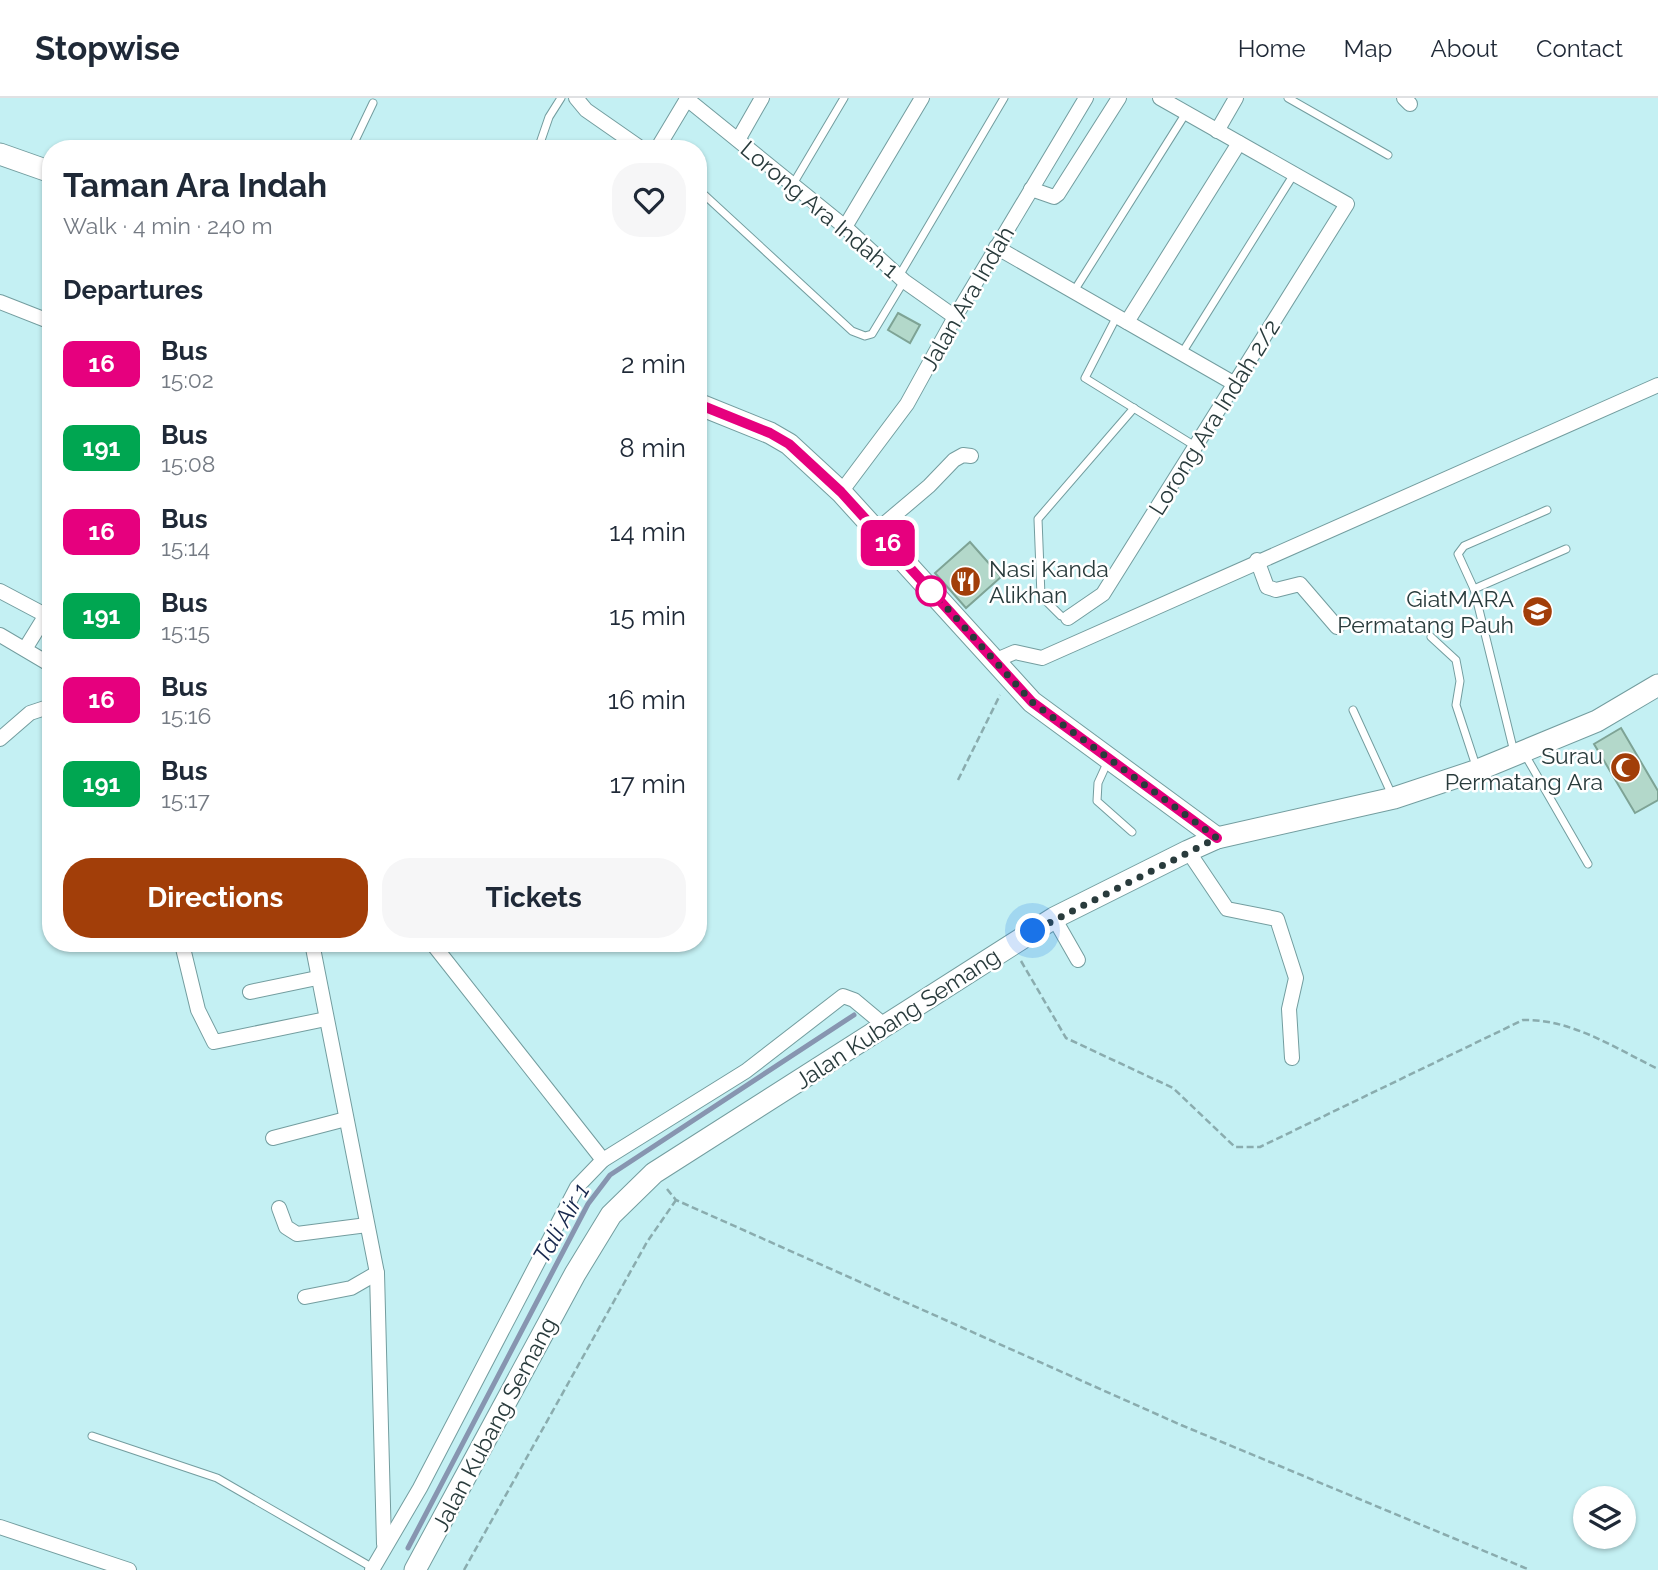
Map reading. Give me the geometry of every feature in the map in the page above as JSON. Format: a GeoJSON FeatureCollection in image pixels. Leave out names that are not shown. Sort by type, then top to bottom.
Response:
{"type":"FeatureCollection","features":[{"type":"Feature","properties":{"kind":"main road"},"geometry":{"type":"LineString","coordinates":[[0,155],[42,169]]}},
{"type":"Feature","properties":{"kind":"main road"},"geometry":{"type":"LineString","coordinates":[[707,408],[770,433],[789,444],[877,530],[1032,702],[1217,838]]}},
{"type":"Feature","properties":{"kind":"main road","name":"Jalan Kubang Semang"},"geometry":{"type":"LineString","coordinates":[[415,1570],[575,1274],[611,1215],[654,1173],[1054,918],[1188,851],[1217,838],[1394,799],[1478,770],[1597,721],[1658,685]]}},
{"type":"Feature","properties":{"kind":"street"},"geometry":{"type":"LineString","coordinates":[[576,98],[586,110],[629,140]]}},
{"type":"Feature","properties":{"kind":"street"},"geometry":{"type":"LineString","coordinates":[[662,140],[687,98]]}},
{"type":"Feature","properties":{"kind":"street","name":"Lorong Ara Indah 1"},"geometry":{"type":"LineString","coordinates":[[687,98],[845,227],[901,279],[955,317]]}},
{"type":"Feature","properties":{"kind":"street"},"geometry":{"type":"LineString","coordinates":[[737,140],[762,98]]}},
{"type":"Feature","properties":{"kind":"street"},"geometry":{"type":"LineString","coordinates":[[845,227],[922,98]]}},
{"type":"Feature","properties":{"kind":"street","name":"Jalan Ara Indah"},"geometry":{"type":"LineString","coordinates":[[841,492],[907,404],[955,317],[1086,98]]}},
{"type":"Feature","properties":{"kind":"street"},"geometry":{"type":"LineString","coordinates":[[1031,189],[1054,197],[1058,194],[1119,98]]}},
{"type":"Feature","properties":{"kind":"street"},"geometry":{"type":"LineString","coordinates":[[1161,98],[1294,174]]}},
{"type":"Feature","properties":{"kind":"street"},"geometry":{"type":"LineString","coordinates":[[1217,131],[1237,98]]}},
{"type":"Feature","properties":{"kind":"street"},"geometry":{"type":"LineString","coordinates":[[1122,319],[1240,143]]}},
{"type":"Feature","properties":{"kind":"street","name":"Lorong Ara Indah 2/2"},"geometry":{"type":"LineString","coordinates":[[1068,618],[1102,594],[1347,204],[1294,174]]}},
{"type":"Feature","properties":{"kind":"street"},"geometry":{"type":"LineString","coordinates":[[996,247],[1235,384]]}},
{"type":"Feature","properties":{"kind":"street"},"geometry":{"type":"LineString","coordinates":[[0,302],[42,318]]}},
{"type":"Feature","properties":{"kind":"street"},"geometry":{"type":"LineString","coordinates":[[1002,669],[1014,652],[1042,658],[1257,560],[1658,385]]}},
{"type":"Feature","properties":{"kind":"street"},"geometry":{"type":"LineString","coordinates":[[877,530],[929,486],[954,460],[963,455],[971,456]]}},
{"type":"Feature","properties":{"kind":"street"},"geometry":{"type":"LineString","coordinates":[[1257,560],[1267,587],[1276,590],[1300,584],[1337,627]]}},
{"type":"Feature","properties":{"kind":"street"},"geometry":{"type":"LineString","coordinates":[[0,591],[42,614]]}},
{"type":"Feature","properties":{"kind":"street"},"geometry":{"type":"LineString","coordinates":[[25,649],[42,625]]}},
{"type":"Feature","properties":{"kind":"street"},"geometry":{"type":"LineString","coordinates":[[0,635],[42,660]]}},
{"type":"Feature","properties":{"kind":"street"},"geometry":{"type":"LineString","coordinates":[[0,739],[30,713],[42,709]]}},
{"type":"Feature","properties":{"kind":"street"},"geometry":{"type":"LineString","coordinates":[[1188,851],[1227,909],[1278,919],[1296,978],[1289,1009],[1292,1058]]}},
{"type":"Feature","properties":{"kind":"street"},"geometry":{"type":"LineString","coordinates":[[1054,918],[1078,960]]}},
{"type":"Feature","properties":{"kind":"street"},"geometry":{"type":"LineString","coordinates":[[184,952],[198,1010],[214,1042],[326,1019]]}},
{"type":"Feature","properties":{"kind":"street"},"geometry":{"type":"LineString","coordinates":[[313,952],[377,1273],[384,1549]]}},
{"type":"Feature","properties":{"kind":"street"},"geometry":{"type":"LineString","coordinates":[[439,952],[603,1160]]}},
{"type":"Feature","properties":{"kind":"street"},"geometry":{"type":"LineString","coordinates":[[250,992],[317,978]]}},
{"type":"Feature","properties":{"kind":"street"},"geometry":{"type":"LineString","coordinates":[[373,1569],[420,1488],[577,1187],[603,1160],[746,1071],[843,996],[854,999],[884,1025]]}},
{"type":"Feature","properties":{"kind":"street"},"geometry":{"type":"LineString","coordinates":[[272,1138],[346,1119]]}},
{"type":"Feature","properties":{"kind":"street"},"geometry":{"type":"LineString","coordinates":[[279,1208],[286,1227],[296,1234],[367,1225]]}},
{"type":"Feature","properties":{"kind":"street"},"geometry":{"type":"LineString","coordinates":[[305,1297],[351,1288],[377,1273]]}},
{"type":"Feature","properties":{"kind":"street"},"geometry":{"type":"LineString","coordinates":[[0,1527],[129,1570]]}},
{"type":"Feature","properties":{"kind":"lane"},"geometry":{"type":"LineString","coordinates":[[541,140],[561,98]]}},
{"type":"Feature","properties":{"kind":"lane"},"geometry":{"type":"LineString","coordinates":[[793,185],[844,98]]}},
{"type":"Feature","properties":{"kind":"lane"},"geometry":{"type":"LineString","coordinates":[[707,197],[852,331],[865,336],[872,334],[1004,98]]}},
{"type":"Feature","properties":{"kind":"lane"},"geometry":{"type":"LineString","coordinates":[[1288,98],[1388,155]]}},
{"type":"Feature","properties":{"kind":"lane"},"geometry":{"type":"LineString","coordinates":[[355,140],[373,103]]}},
{"type":"Feature","properties":{"kind":"lane"},"geometry":{"type":"LineString","coordinates":[[1074,291],[1186,113]]}},
{"type":"Feature","properties":{"kind":"lane"},"geometry":{"type":"LineString","coordinates":[[1181,353],[1294,174]]}},
{"type":"Feature","properties":{"kind":"lane"},"geometry":{"type":"LineString","coordinates":[[1122,319],[1084,378],[1195,447]]}},
{"type":"Feature","properties":{"kind":"lane"},"geometry":{"type":"LineString","coordinates":[[1068,618],[1061,616],[1041,596],[1038,519],[1134,408]]}},
{"type":"Feature","properties":{"kind":"lane"},"geometry":{"type":"LineString","coordinates":[[1547,510],[1464,547],[1458,554],[1474,589],[1520,754],[1588,864]]}},
{"type":"Feature","properties":{"kind":"lane"},"geometry":{"type":"LineString","coordinates":[[1474,589],[1566,549]]}},
{"type":"Feature","properties":{"kind":"lane"},"geometry":{"type":"LineString","coordinates":[[1431,637],[1456,660],[1460,681],[1456,705],[1478,770]]}},
{"type":"Feature","properties":{"kind":"lane"},"geometry":{"type":"LineString","coordinates":[[1353,710],[1394,799]]}},
{"type":"Feature","properties":{"kind":"lane"},"geometry":{"type":"LineString","coordinates":[[1109,760],[1098,782],[1097,801],[1132,832]]}},
{"type":"Feature","properties":{"kind":"lane"},"geometry":{"type":"LineString","coordinates":[[92,1436],[217,1478],[373,1569]]}},
{"type":"Feature","properties":{"kind":"path"},"geometry":{"type":"LineString","coordinates":[[958,779],[1002,669]]}},
{"type":"Feature","properties":{"kind":"path"},"geometry":{"type":"LineString","coordinates":[[1012,944],[1066,1038],[1173,1088],[1235,1147],[1260,1147],[1523,1020],[1544,1020],[1569,1025],[1658,1069]]}},
{"type":"Feature","properties":{"kind":"path"},"geometry":{"type":"LineString","coordinates":[[464,1570],[646,1242],[676,1200],[1181,1426],[1530,1570]]}},
{"type":"Feature","properties":{"kind":"building"},"geometry":{"type":"Polygon","coordinates":[[[898,313],[920,325],[910,343],[888,330],[898,313]]]}},
{"type":"Feature","properties":{"kind":"building"},"geometry":{"type":"Polygon","coordinates":[[[970,542],[1001,577],[966,608],[935,573],[970,542]]]}},
{"type":"Feature","properties":{"kind":"building","name":"Surau Permatang Ara"},"geometry":{"type":"Polygon","coordinates":[[[1621,728],[1658,791],[1658,800],[1635,813],[1594,744],[1621,728]]]}},
{"type":"Feature","properties":{"kind":"waterway","name":"Tali Air 1"},"geometry":{"type":"LineString","coordinates":[[408,1548],[588,1204],[610,1175],[854,1015]]}},
{"type":"Feature","properties":{"kind":"bus line","name":"16"},"geometry":{"type":"LineString","coordinates":[[707,408],[770,433],[789,444],[877,530],[1032,702],[1217,838]]}},
{"type":"Feature","properties":{"kind":"place","name":"Nasi Kanda Alikhan"},"geometry":{"type":"Point","coordinates":[966,581]}},
{"type":"Feature","properties":{"kind":"place","name":"GiatMARA Permatang Pauh"},"geometry":{"type":"Point","coordinates":[1537,611]}},
{"type":"Feature","properties":{"kind":"place","name":"Surau Permatang Ara"},"geometry":{"type":"Point","coordinates":[1626,768]}},
{"type":"Feature","properties":{"kind":"route"},"geometry":{"type":"LineString","coordinates":[[931,591],[927,586],[1032,702],[1217,838],[1054,918],[1033,931]]}}]}
